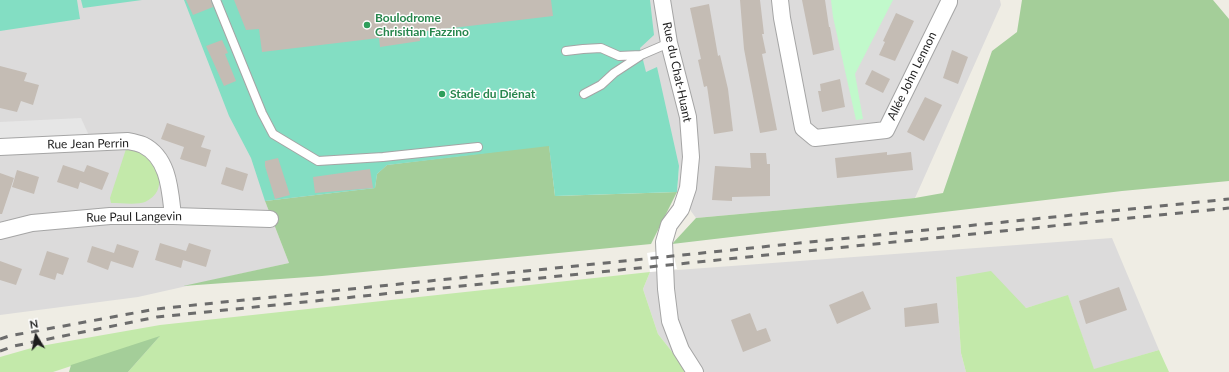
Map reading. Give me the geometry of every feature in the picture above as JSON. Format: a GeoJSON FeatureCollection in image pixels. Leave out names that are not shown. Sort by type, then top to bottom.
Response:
{"type":"FeatureCollection","features":[{"type":"Feature","properties":{"kind":"street","name":"Rue du Chat-Huant"},"geometry":{"type":"LineString","coordinates":[[662,0],[669,42],[688,117],[691,157],[688,188],[680,209],[669,225],[664,242],[666,289],[670,320],[681,350],[695,372]]}},
{"type":"Feature","properties":{"kind":"street","name":"Allée John Lennon"},"geometry":{"type":"LineString","coordinates":[[780,0],[782,18],[803,128],[815,138],[886,130],[949,0]]}},
{"type":"Feature","properties":{"kind":"street","name":"Rue Jean Perrin"},"geometry":{"type":"LineString","coordinates":[[0,147],[128,141],[143,146],[157,156],[165,169],[173,216]]}},
{"type":"Feature","properties":{"kind":"street","name":"Rue Paul Langevin"},"geometry":{"type":"LineString","coordinates":[[0,231],[32,223],[110,216],[270,219]]}},
{"type":"Feature","properties":{"kind":"lane"},"geometry":{"type":"LineString","coordinates":[[216,0],[262,113],[273,134],[318,161],[383,157],[478,147]]}},
{"type":"Feature","properties":{"kind":"lane"},"geometry":{"type":"LineString","coordinates":[[584,94],[601,85],[614,73],[641,55],[669,42]]}},
{"type":"Feature","properties":{"kind":"lane"},"geometry":{"type":"LineString","coordinates":[[566,51],[593,46],[619,56],[641,55]]}},
{"type":"Feature","properties":{"kind":"shaded area"},"geometry":{"type":"Polygon","coordinates":[[[0,0],[1000,0],[1001,5],[915,198],[696,218],[677,192],[679,166],[265,201],[289,263],[138,297],[0,315],[0,0]]]}},
{"type":"Feature","properties":{"kind":"shaded area"},"geometry":{"type":"Polygon","coordinates":[[[81,118],[92,142],[0,147],[0,122],[81,118]]]}},
{"type":"Feature","properties":{"kind":"shaded area"},"geometry":{"type":"Polygon","coordinates":[[[1112,238],[1159,350],[1094,370],[1068,296],[1026,308],[956,277],[961,353],[966,372],[688,372],[658,334],[643,289],[650,272],[1112,238]]]}},
{"type":"Feature","properties":{"kind":"green space"},"geometry":{"type":"Polygon","coordinates":[[[0,0],[77,0],[80,19],[0,31],[0,0]]]}},
{"type":"Feature","properties":{"kind":"green space"},"geometry":{"type":"Polygon","coordinates":[[[81,0],[142,0],[83,8],[81,0]]]}},
{"type":"Feature","properties":{"kind":"green space","name":"Stade du Diénat"},"geometry":{"type":"Polygon","coordinates":[[[184,0],[650,0],[654,35],[640,48],[646,72],[657,67],[679,166],[677,192],[555,196],[549,146],[387,165],[377,174],[375,188],[265,201],[251,158],[229,116],[184,0]]]}},
{"type":"Feature","properties":{"kind":"green space"},"geometry":{"type":"Polygon","coordinates":[[[831,0],[893,0],[855,74],[863,119],[856,120],[833,17],[831,0]]]}},
{"type":"Feature","properties":{"kind":"green space"},"geometry":{"type":"Polygon","coordinates":[[[1022,0],[1213,0],[1229,19],[1229,181],[1122,191],[672,244],[696,218],[915,198],[943,193],[992,51],[1017,32],[1022,0]]]}},
{"type":"Feature","properties":{"kind":"green space"},"geometry":{"type":"Polygon","coordinates":[[[549,145],[555,196],[677,192],[651,244],[322,276],[183,286],[289,263],[265,201],[375,188],[377,174],[387,165],[549,145]]]}},
{"type":"Feature","properties":{"kind":"green space"},"geometry":{"type":"Polygon","coordinates":[[[126,149],[137,150],[145,156],[151,162],[158,176],[158,191],[153,197],[142,203],[111,203],[110,198],[126,149]]]}},
{"type":"Feature","properties":{"kind":"green space"},"geometry":{"type":"Polygon","coordinates":[[[991,271],[1026,308],[1068,295],[1094,369],[1159,350],[1169,372],[966,372],[961,353],[956,277],[991,271]]]}},
{"type":"Feature","properties":{"kind":"green space"},"geometry":{"type":"Polygon","coordinates":[[[650,272],[643,289],[658,334],[688,372],[128,372],[159,337],[53,372],[0,372],[0,357],[35,347],[160,325],[650,272]]]}},
{"type":"Feature","properties":{"kind":"green space"},"geometry":{"type":"Polygon","coordinates":[[[160,336],[128,372],[69,372],[71,365],[160,336]]]}},
{"type":"Feature","properties":{"kind":"pier"},"geometry":{"type":"Polygon","coordinates":[[[672,249],[677,269],[650,272],[647,253],[672,249]]]}},
{"type":"Feature","properties":{"kind":"building"},"geometry":{"type":"Polygon","coordinates":[[[186,0],[211,0],[213,7],[193,15],[186,0]]]}},
{"type":"Feature","properties":{"kind":"building","name":"Boulodrome Chrisitian Fazzino"},"geometry":{"type":"Polygon","coordinates":[[[234,0],[551,0],[553,16],[419,32],[420,41],[380,47],[379,38],[262,52],[259,29],[246,30],[234,0]]]}},
{"type":"Feature","properties":{"kind":"building"},"geometry":{"type":"Polygon","coordinates":[[[740,0],[760,0],[764,34],[762,34],[766,53],[762,54],[777,130],[760,133],[744,49],[740,0]]]}},
{"type":"Feature","properties":{"kind":"building"},"geometry":{"type":"Polygon","coordinates":[[[802,0],[825,0],[834,50],[813,55],[802,0]]]}},
{"type":"Feature","properties":{"kind":"building"},"geometry":{"type":"Polygon","coordinates":[[[709,4],[718,56],[720,55],[728,89],[733,131],[714,134],[707,86],[704,87],[698,60],[701,59],[690,8],[709,4]]]}},
{"type":"Feature","properties":{"kind":"building"},"geometry":{"type":"Polygon","coordinates":[[[896,13],[914,21],[895,61],[879,55],[885,42],[883,41],[896,13]]]}},
{"type":"Feature","properties":{"kind":"building"},"geometry":{"type":"Polygon","coordinates":[[[222,40],[228,53],[225,54],[236,81],[224,86],[206,46],[222,40]]]}},
{"type":"Feature","properties":{"kind":"building"},"geometry":{"type":"Polygon","coordinates":[[[952,50],[968,57],[958,84],[943,78],[952,50]]]}},
{"type":"Feature","properties":{"kind":"building"},"geometry":{"type":"Polygon","coordinates":[[[0,66],[27,73],[24,81],[39,85],[33,105],[21,101],[17,112],[0,108],[0,66]]]}},
{"type":"Feature","properties":{"kind":"building"},"geometry":{"type":"Polygon","coordinates":[[[872,70],[890,79],[883,93],[865,84],[872,70]]]}},
{"type":"Feature","properties":{"kind":"building"},"geometry":{"type":"Polygon","coordinates":[[[840,79],[845,107],[822,112],[818,91],[821,91],[820,84],[840,79]]]}},
{"type":"Feature","properties":{"kind":"building"},"geometry":{"type":"Polygon","coordinates":[[[925,97],[942,105],[924,141],[907,132],[925,97]]]}},
{"type":"Feature","properties":{"kind":"building"},"geometry":{"type":"Polygon","coordinates":[[[167,123],[205,136],[201,147],[211,150],[206,167],[180,159],[184,147],[161,139],[167,123]]]}},
{"type":"Feature","properties":{"kind":"building"},"geometry":{"type":"Polygon","coordinates":[[[887,152],[887,155],[911,152],[913,170],[837,178],[835,158],[887,152]]]}},
{"type":"Feature","properties":{"kind":"building"},"geometry":{"type":"Polygon","coordinates":[[[750,153],[766,153],[767,164],[770,164],[770,196],[732,197],[732,201],[712,200],[715,166],[751,168],[750,153]]]}},
{"type":"Feature","properties":{"kind":"building"},"geometry":{"type":"Polygon","coordinates":[[[278,158],[290,195],[275,199],[265,166],[265,161],[278,158]]]}},
{"type":"Feature","properties":{"kind":"building"},"geometry":{"type":"Polygon","coordinates":[[[63,165],[84,172],[87,165],[109,173],[102,190],[80,182],[78,189],[57,182],[63,165]]]}},
{"type":"Feature","properties":{"kind":"building"},"geometry":{"type":"Polygon","coordinates":[[[226,167],[248,174],[243,191],[221,184],[226,167]]]}},
{"type":"Feature","properties":{"kind":"building"},"geometry":{"type":"Polygon","coordinates":[[[370,169],[373,188],[315,193],[313,177],[370,169]]]}},
{"type":"Feature","properties":{"kind":"building"},"geometry":{"type":"Polygon","coordinates":[[[17,170],[39,177],[34,194],[12,187],[17,170]]]}},
{"type":"Feature","properties":{"kind":"building"},"geometry":{"type":"Polygon","coordinates":[[[0,173],[14,178],[2,214],[0,214],[0,173]]]}},
{"type":"Feature","properties":{"kind":"building"},"geometry":{"type":"Polygon","coordinates":[[[160,243],[186,251],[189,243],[211,250],[206,267],[183,260],[181,268],[155,260],[160,243]]]}},
{"type":"Feature","properties":{"kind":"building"},"geometry":{"type":"Polygon","coordinates":[[[117,244],[139,251],[133,268],[111,261],[108,270],[87,262],[92,246],[114,253],[117,244]]]}},
{"type":"Feature","properties":{"kind":"building"},"geometry":{"type":"Polygon","coordinates":[[[47,251],[69,258],[63,275],[57,273],[55,280],[39,275],[47,251]]]}},
{"type":"Feature","properties":{"kind":"building"},"geometry":{"type":"Polygon","coordinates":[[[0,261],[22,269],[16,285],[0,280],[0,261]]]}},
{"type":"Feature","properties":{"kind":"building"},"geometry":{"type":"Polygon","coordinates":[[[1119,287],[1127,310],[1086,324],[1079,301],[1119,287]]]}},
{"type":"Feature","properties":{"kind":"building"},"geometry":{"type":"Polygon","coordinates":[[[863,291],[871,309],[837,324],[829,305],[863,291]]]}},
{"type":"Feature","properties":{"kind":"building"},"geometry":{"type":"Polygon","coordinates":[[[937,303],[939,323],[905,327],[904,308],[937,303]]]}},
{"type":"Feature","properties":{"kind":"building"},"geometry":{"type":"Polygon","coordinates":[[[750,313],[757,331],[766,328],[771,341],[743,352],[731,320],[750,313]]]}},
{"type":"Feature","properties":{"kind":"railway"},"geometry":{"type":"LineString","coordinates":[[0,339],[9,336],[156,309],[1229,199]]}},
{"type":"Feature","properties":{"kind":"railway"},"geometry":{"type":"LineString","coordinates":[[0,351],[14,346],[157,317],[1229,208]]}},
{"type":"Feature","properties":{"kind":"place","name":"Boulodrome Chrisitian Fazzino"},"geometry":{"type":"Point","coordinates":[367,25]}},
{"type":"Feature","properties":{"kind":"place","name":"Stade du Diénat"},"geometry":{"type":"Point","coordinates":[442,94]}}]}
